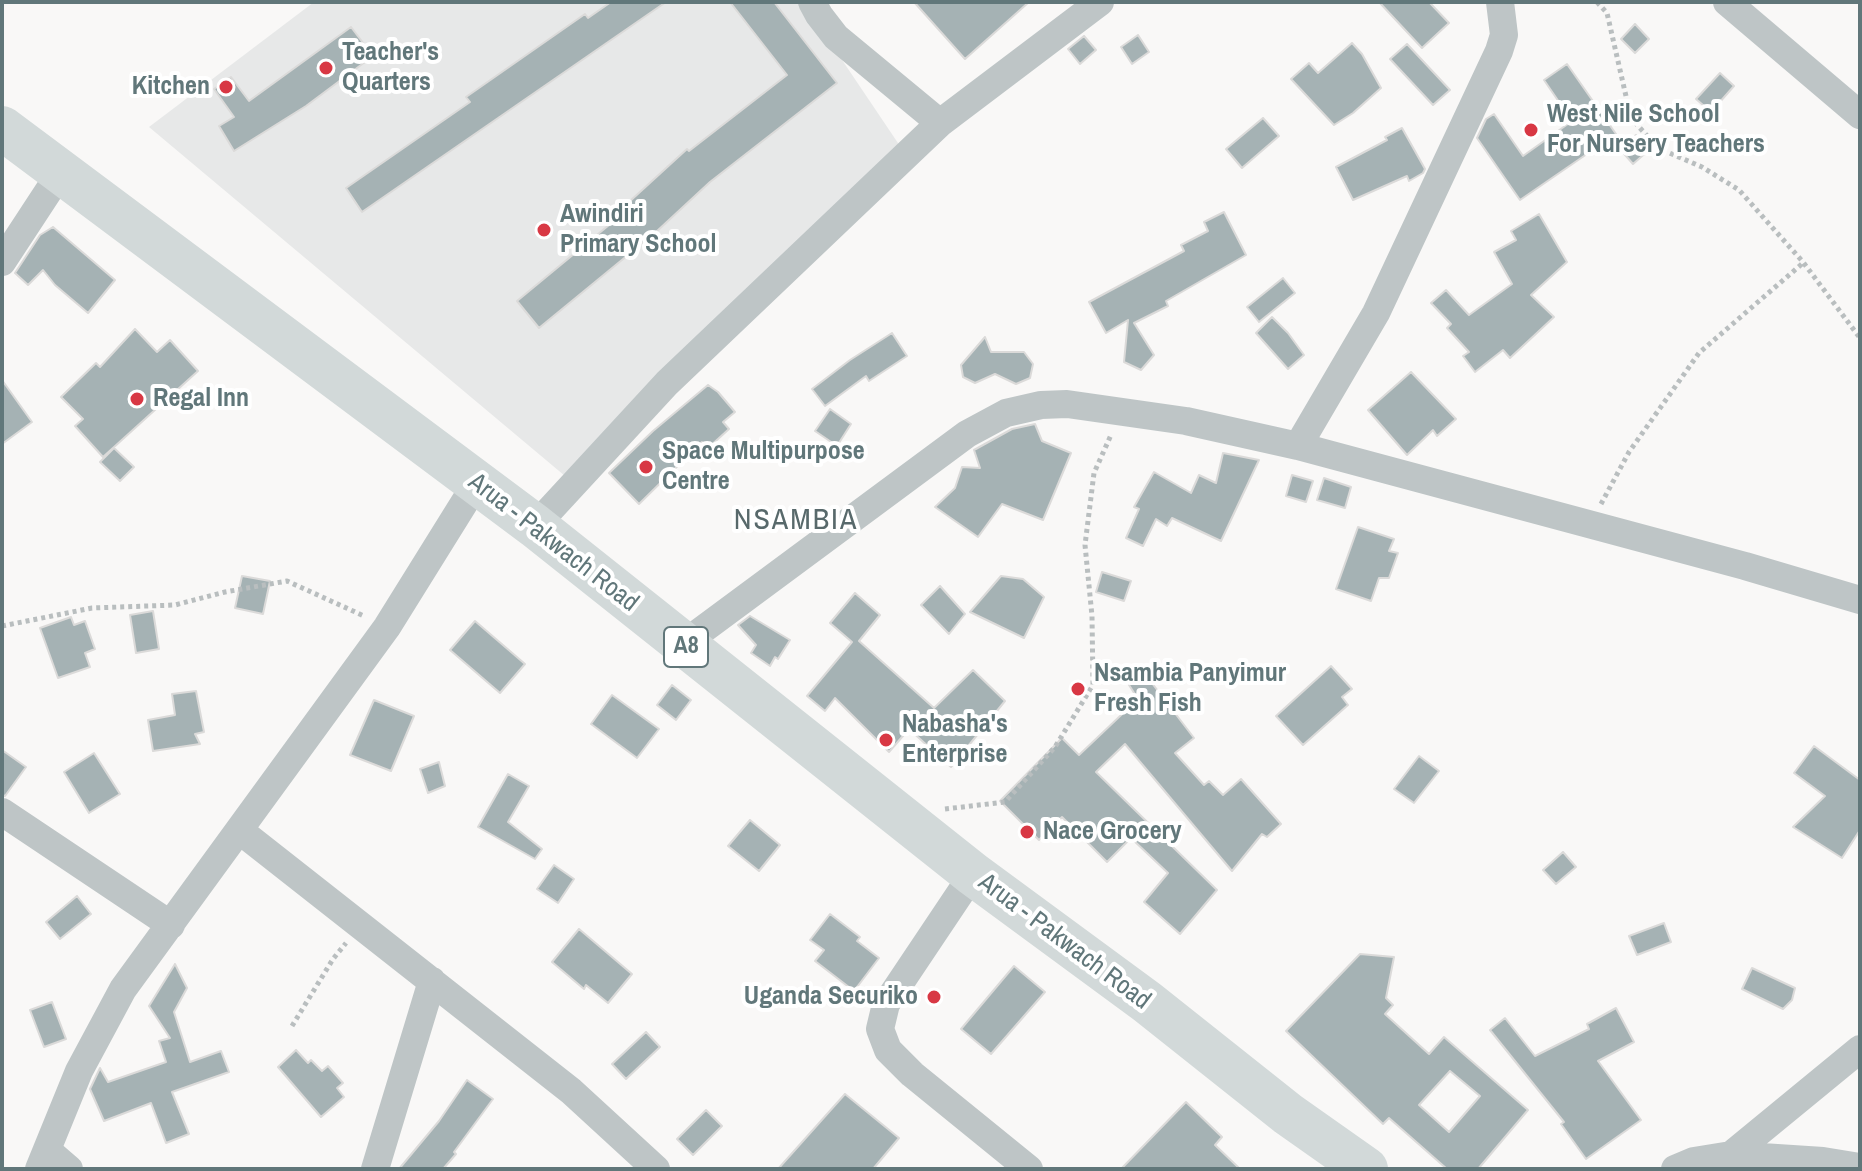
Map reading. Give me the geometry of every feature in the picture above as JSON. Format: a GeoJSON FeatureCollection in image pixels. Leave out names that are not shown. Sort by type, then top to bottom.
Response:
{"type":"FeatureCollection","features":[{"type":"Feature","properties":{"kind":"main road","name":"Arua - Pakwach Road"},"geometry":{"type":"LineString","coordinates":[[2,128],[535,526],[973,874],[1147,1002],[1288,1114],[1363,1168]]}},
{"type":"Feature","properties":{"kind":"street"},"geometry":{"type":"LineString","coordinates":[[812,2],[836,37],[940,123]]}},
{"type":"Feature","properties":{"kind":"street"},"geometry":{"type":"LineString","coordinates":[[535,526],[667,383],[940,123],[1100,2]]}},
{"type":"Feature","properties":{"kind":"street"},"geometry":{"type":"LineString","coordinates":[[1298,446],[1376,313],[1488,75],[1504,35],[1500,2]]}},
{"type":"Feature","properties":{"kind":"street"},"geometry":{"type":"LineString","coordinates":[[1727,2],[1860,115]]}},
{"type":"Feature","properties":{"kind":"street"},"geometry":{"type":"LineString","coordinates":[[2,262],[61,172]]}},
{"type":"Feature","properties":{"kind":"street"},"geometry":{"type":"LineString","coordinates":[[682,645],[967,434],[1006,413],[1041,405],[1067,404],[1186,421],[1298,446],[1860,600]]}},
{"type":"Feature","properties":{"kind":"street"},"geometry":{"type":"LineString","coordinates":[[69,1169],[43,1159],[79,1071],[123,989],[387,627],[476,484]]}},
{"type":"Feature","properties":{"kind":"street"},"geometry":{"type":"LineString","coordinates":[[2,812],[171,925]]}},
{"type":"Feature","properties":{"kind":"street"},"geometry":{"type":"LineString","coordinates":[[239,830],[571,1091],[656,1169]]}},
{"type":"Feature","properties":{"kind":"street"},"geometry":{"type":"LineString","coordinates":[[973,874],[886,1004],[880,1029],[888,1050],[912,1074],[1029,1169]]}},
{"type":"Feature","properties":{"kind":"street"},"geometry":{"type":"LineString","coordinates":[[375,1169],[432,981]]}},
{"type":"Feature","properties":{"kind":"street"},"geometry":{"type":"LineString","coordinates":[[1731,1155],[1860,1049]]}},
{"type":"Feature","properties":{"kind":"street"},"geometry":{"type":"LineString","coordinates":[[1675,1169],[1694,1161],[1731,1155],[1823,1161],[1860,1167]]}},
{"type":"Feature","properties":{"kind":"path"},"geometry":{"type":"LineString","coordinates":[[1597,2],[1607,13],[1631,118],[1658,148],[1702,167],[1739,190],[1803,262],[1860,338]]}},
{"type":"Feature","properties":{"kind":"path"},"geometry":{"type":"LineString","coordinates":[[1589,526],[1629,452],[1699,353],[1803,262]]}},
{"type":"Feature","properties":{"kind":"path"},"geometry":{"type":"LineString","coordinates":[[915,827],[949,807],[1005,802],[1055,747],[1093,685],[1092,616],[1085,545],[1094,473],[1122,413]]}},
{"type":"Feature","properties":{"kind":"path"},"geometry":{"type":"LineString","coordinates":[[2,626],[92,608],[175,605],[287,581],[387,627]]}},
{"type":"Feature","properties":{"kind":"path"},"geometry":{"type":"LineString","coordinates":[[292,1026],[333,959],[362,926]]}},
{"type":"Feature","properties":{"kind":"shaded area","name":"Awindiri Primary School"},"geometry":{"type":"Polygon","coordinates":[[[314,2],[803,2],[902,149],[565,476],[149,127],[314,2]]]}},
{"type":"Feature","properties":{"kind":"building"},"geometry":{"type":"Polygon","coordinates":[[[611,2],[666,2],[362,212],[346,188],[470,102],[466,97],[585,14],[588,18],[611,2]]]}},
{"type":"Feature","properties":{"kind":"building"},"geometry":{"type":"Polygon","coordinates":[[[730,2],[774,2],[837,83],[710,182],[656,232],[539,328],[517,301],[632,206],[629,202],[687,149],[689,151],[787,75],[730,2]]]}},
{"type":"Feature","properties":{"kind":"building"},"geometry":{"type":"Polygon","coordinates":[[[914,2],[1029,2],[965,59],[914,2]]]}},
{"type":"Feature","properties":{"kind":"building"},"geometry":{"type":"Polygon","coordinates":[[[1379,2],[1429,2],[1449,23],[1422,48],[1379,2]]]}},
{"type":"Feature","properties":{"kind":"building"},"geometry":{"type":"Polygon","coordinates":[[[1635,24],[1649,39],[1635,53],[1621,39],[1635,24]]]}},
{"type":"Feature","properties":{"kind":"building"},"geometry":{"type":"Polygon","coordinates":[[[351,27],[373,56],[306,106],[234,151],[219,126],[234,117],[214,89],[231,77],[249,101],[351,27]]]}},
{"type":"Feature","properties":{"kind":"building"},"geometry":{"type":"Polygon","coordinates":[[[1138,35],[1149,52],[1132,64],[1121,47],[1138,35]]]}},
{"type":"Feature","properties":{"kind":"building"},"geometry":{"type":"Polygon","coordinates":[[[1084,36],[1096,50],[1080,64],[1068,49],[1084,36]]]}},
{"type":"Feature","properties":{"kind":"building"},"geometry":{"type":"Polygon","coordinates":[[[1352,43],[1362,54],[1381,88],[1334,125],[1291,79],[1309,63],[1318,73],[1352,43]]]}},
{"type":"Feature","properties":{"kind":"building"},"geometry":{"type":"Polygon","coordinates":[[[1407,44],[1450,90],[1433,105],[1390,59],[1407,44]]]}},
{"type":"Feature","properties":{"kind":"building"},"geometry":{"type":"Polygon","coordinates":[[[1567,64],[1616,134],[1520,200],[1477,138],[1486,119],[1494,114],[1523,156],[1572,121],[1544,80],[1567,64]]]}},
{"type":"Feature","properties":{"kind":"building"},"geometry":{"type":"Polygon","coordinates":[[[1720,73],[1734,86],[1711,112],[1696,99],[1720,73]]]}},
{"type":"Feature","properties":{"kind":"building"},"geometry":{"type":"Polygon","coordinates":[[[1263,118],[1279,136],[1242,168],[1226,149],[1263,118]]]}},
{"type":"Feature","properties":{"kind":"building"},"geometry":{"type":"Polygon","coordinates":[[[1402,128],[1425,169],[1423,173],[1409,181],[1407,176],[1353,200],[1336,167],[1387,140],[1385,137],[1402,128]]]}},
{"type":"Feature","properties":{"kind":"building"},"geometry":{"type":"Polygon","coordinates":[[[1636,135],[1649,150],[1633,164],[1619,148],[1636,135]]]}},
{"type":"Feature","properties":{"kind":"building"},"geometry":{"type":"Polygon","coordinates":[[[1224,212],[1246,255],[1166,301],[1168,306],[1134,323],[1154,355],[1141,370],[1124,362],[1128,320],[1106,333],[1089,302],[1184,251],[1181,245],[1208,231],[1204,222],[1224,212]]]}},
{"type":"Feature","properties":{"kind":"building"},"geometry":{"type":"Polygon","coordinates":[[[1539,214],[1567,262],[1531,295],[1554,317],[1510,358],[1503,350],[1475,372],[1463,356],[1469,352],[1447,328],[1451,324],[1431,303],[1446,290],[1469,315],[1512,284],[1494,252],[1516,240],[1511,231],[1539,214]]]}},
{"type":"Feature","properties":{"kind":"building"},"geometry":{"type":"Polygon","coordinates":[[[53,227],[115,280],[88,313],[55,285],[43,270],[28,285],[15,273],[40,235],[53,227]]]}},
{"type":"Feature","properties":{"kind":"building"},"geometry":{"type":"Polygon","coordinates":[[[1283,278],[1295,293],[1259,322],[1247,307],[1283,278]]]}},
{"type":"Feature","properties":{"kind":"building"},"geometry":{"type":"Polygon","coordinates":[[[1272,317],[1304,355],[1288,369],[1256,333],[1272,317]]]}},
{"type":"Feature","properties":{"kind":"building","name":"Regal Inn"},"geometry":{"type":"Polygon","coordinates":[[[135,329],[157,352],[170,340],[198,371],[103,457],[75,426],[83,419],[61,397],[96,363],[100,367],[135,329]]]}},
{"type":"Feature","properties":{"kind":"building"},"geometry":{"type":"Polygon","coordinates":[[[892,333],[907,356],[869,381],[866,376],[825,406],[812,389],[892,333]]]}},
{"type":"Feature","properties":{"kind":"building"},"geometry":{"type":"Polygon","coordinates":[[[985,337],[991,352],[1024,352],[1033,364],[1030,378],[1016,384],[995,374],[975,383],[963,377],[961,365],[985,337]]]}},
{"type":"Feature","properties":{"kind":"building"},"geometry":{"type":"Polygon","coordinates":[[[1411,372],[1456,419],[1437,436],[1433,430],[1407,455],[1368,410],[1411,372]]]}},
{"type":"Feature","properties":{"kind":"building"},"geometry":{"type":"Polygon","coordinates":[[[2,380],[32,422],[2,444],[2,380]]]}},
{"type":"Feature","properties":{"kind":"building"},"geometry":{"type":"Polygon","coordinates":[[[708,385],[735,412],[723,422],[729,429],[707,449],[702,442],[639,504],[609,473],[708,385]]]}},
{"type":"Feature","properties":{"kind":"building"},"geometry":{"type":"Polygon","coordinates":[[[830,409],[851,424],[837,446],[815,431],[830,409]]]}},
{"type":"Feature","properties":{"kind":"building"},"geometry":{"type":"Polygon","coordinates":[[[1035,424],[1042,441],[1071,453],[1043,520],[1002,504],[978,537],[935,507],[955,488],[962,467],[980,468],[974,450],[1012,429],[1035,424]]]}},
{"type":"Feature","properties":{"kind":"building"},"geometry":{"type":"Polygon","coordinates":[[[114,448],[134,467],[120,481],[100,462],[114,448]]]}},
{"type":"Feature","properties":{"kind":"building"},"geometry":{"type":"Polygon","coordinates":[[[1223,453],[1259,460],[1221,541],[1172,518],[1167,526],[1156,519],[1143,546],[1126,538],[1139,509],[1134,507],[1154,472],[1191,493],[1199,475],[1216,483],[1223,453]]]}},
{"type":"Feature","properties":{"kind":"building"},"geometry":{"type":"Polygon","coordinates":[[[1292,475],[1313,481],[1306,502],[1286,496],[1292,475]]]}},
{"type":"Feature","properties":{"kind":"building"},"geometry":{"type":"Polygon","coordinates":[[[1324,478],[1351,487],[1345,508],[1317,500],[1324,478]]]}},
{"type":"Feature","properties":{"kind":"building"},"geometry":{"type":"Polygon","coordinates":[[[1358,527],[1394,539],[1389,551],[1398,553],[1389,578],[1379,578],[1371,601],[1336,589],[1358,527]]]}},
{"type":"Feature","properties":{"kind":"building"},"geometry":{"type":"Polygon","coordinates":[[[1102,572],[1131,581],[1124,601],[1096,592],[1102,572]]]}},
{"type":"Feature","properties":{"kind":"building"},"geometry":{"type":"Polygon","coordinates":[[[242,576],[270,581],[263,614],[235,608],[242,576]]]}},
{"type":"Feature","properties":{"kind":"building"},"geometry":{"type":"Polygon","coordinates":[[[1001,576],[1023,579],[1044,597],[1024,638],[970,612],[1001,576]]]}},
{"type":"Feature","properties":{"kind":"building"},"geometry":{"type":"Polygon","coordinates":[[[940,586],[965,614],[949,634],[921,605],[940,586]]]}},
{"type":"Feature","properties":{"kind":"building"},"geometry":{"type":"Polygon","coordinates":[[[855,593],[880,615],[859,641],[934,708],[973,670],[1005,701],[951,767],[909,729],[889,752],[835,698],[825,711],[807,696],[852,642],[830,623],[855,593]]]}},
{"type":"Feature","properties":{"kind":"building"},"geometry":{"type":"Polygon","coordinates":[[[153,611],[159,649],[136,653],[130,615],[153,611]]]}},
{"type":"Feature","properties":{"kind":"building"},"geometry":{"type":"Polygon","coordinates":[[[750,616],[790,640],[770,666],[751,653],[756,645],[738,625],[750,616]]]}},
{"type":"Feature","properties":{"kind":"building"},"geometry":{"type":"Polygon","coordinates":[[[71,617],[74,625],[85,621],[95,649],[85,653],[90,667],[58,678],[40,628],[71,617]]]}},
{"type":"Feature","properties":{"kind":"building"},"geometry":{"type":"Polygon","coordinates":[[[475,621],[525,664],[500,693],[450,650],[475,621]]]}},
{"type":"Feature","properties":{"kind":"building"},"geometry":{"type":"Polygon","coordinates":[[[1331,666],[1352,689],[1342,697],[1348,705],[1303,745],[1276,716],[1331,666]]]}},
{"type":"Feature","properties":{"kind":"building"},"geometry":{"type":"Polygon","coordinates":[[[1145,674],[1194,738],[1175,753],[1204,785],[1209,781],[1223,795],[1241,779],[1281,824],[1267,837],[1262,834],[1232,871],[1125,744],[1096,772],[1217,890],[1180,934],[1144,902],[1168,873],[1131,838],[1107,862],[1062,817],[1039,840],[1000,801],[1062,738],[1079,755],[1138,699],[1129,685],[1145,674]]]}},
{"type":"Feature","properties":{"kind":"building"},"geometry":{"type":"Polygon","coordinates":[[[672,685],[691,700],[676,720],[657,705],[672,685]]]}},
{"type":"Feature","properties":{"kind":"building"},"geometry":{"type":"Polygon","coordinates":[[[196,691],[204,732],[195,734],[200,744],[153,751],[148,720],[175,715],[172,694],[196,691]]]}},
{"type":"Feature","properties":{"kind":"building"},"geometry":{"type":"Polygon","coordinates":[[[612,695],[659,729],[637,758],[591,724],[612,695]]]}},
{"type":"Feature","properties":{"kind":"building"},"geometry":{"type":"Polygon","coordinates":[[[374,700],[414,716],[391,771],[350,755],[374,700]]]}},
{"type":"Feature","properties":{"kind":"building"},"geometry":{"type":"Polygon","coordinates":[[[1814,746],[1860,780],[1860,830],[1842,858],[1793,827],[1825,796],[1794,773],[1814,746]]]}},
{"type":"Feature","properties":{"kind":"building"},"geometry":{"type":"Polygon","coordinates":[[[2,750],[26,767],[5,796],[2,795],[2,750]]]}},
{"type":"Feature","properties":{"kind":"building"},"geometry":{"type":"Polygon","coordinates":[[[94,753],[120,794],[89,813],[64,772],[94,753]]]}},
{"type":"Feature","properties":{"kind":"building"},"geometry":{"type":"Polygon","coordinates":[[[1419,756],[1439,771],[1414,803],[1394,789],[1419,756]]]}},
{"type":"Feature","properties":{"kind":"building"},"geometry":{"type":"Polygon","coordinates":[[[439,762],[445,786],[428,793],[420,769],[439,762]]]}},
{"type":"Feature","properties":{"kind":"building"},"geometry":{"type":"Polygon","coordinates":[[[508,774],[529,786],[508,822],[542,849],[535,859],[478,827],[508,774]]]}},
{"type":"Feature","properties":{"kind":"building"},"geometry":{"type":"Polygon","coordinates":[[[750,820],[780,845],[759,871],[728,846],[750,820]]]}},
{"type":"Feature","properties":{"kind":"building"},"geometry":{"type":"Polygon","coordinates":[[[1563,852],[1576,867],[1556,884],[1543,870],[1563,852]]]}},
{"type":"Feature","properties":{"kind":"building"},"geometry":{"type":"Polygon","coordinates":[[[554,865],[574,879],[558,903],[537,889],[554,865]]]}},
{"type":"Feature","properties":{"kind":"building"},"geometry":{"type":"Polygon","coordinates":[[[77,896],[91,914],[60,939],[46,922],[77,896]]]}},
{"type":"Feature","properties":{"kind":"building"},"geometry":{"type":"Polygon","coordinates":[[[830,914],[860,937],[857,941],[879,958],[854,991],[815,961],[824,950],[810,940],[830,914]]]}},
{"type":"Feature","properties":{"kind":"building"},"geometry":{"type":"Polygon","coordinates":[[[1664,923],[1671,942],[1637,955],[1629,936],[1664,923]]]}},
{"type":"Feature","properties":{"kind":"building"},"geometry":{"type":"Polygon","coordinates":[[[579,929],[632,974],[608,1003],[586,985],[584,989],[552,962],[579,929]]]}},
{"type":"Feature","properties":{"kind":"building"},"geometry":{"type":"Polygon","coordinates":[[[1360,954],[1394,957],[1386,998],[1393,1005],[1385,1014],[1429,1054],[1444,1037],[1528,1110],[1478,1169],[1447,1169],[1389,1118],[1383,1124],[1286,1031],[1360,954]],[[1450,1071],[1419,1105],[1449,1132],[1480,1096],[1450,1071]]]}},
{"type":"Feature","properties":{"kind":"building"},"geometry":{"type":"Polygon","coordinates":[[[175,964],[187,988],[174,1012],[190,1062],[221,1051],[229,1072],[172,1092],[189,1134],[166,1143],[151,1103],[104,1121],[90,1089],[100,1068],[108,1082],[166,1062],[159,1041],[170,1038],[149,1006],[175,964]]]}},
{"type":"Feature","properties":{"kind":"building"},"geometry":{"type":"Polygon","coordinates":[[[1014,966],[1045,992],[991,1054],[961,1029],[1014,966]]]}},
{"type":"Feature","properties":{"kind":"building"},"geometry":{"type":"Polygon","coordinates":[[[1752,968],[1795,988],[1792,1000],[1783,1009],[1742,989],[1752,968]]]}},
{"type":"Feature","properties":{"kind":"building"},"geometry":{"type":"Polygon","coordinates":[[[52,1002],[66,1039],[44,1047],[30,1010],[52,1002]]]}},
{"type":"Feature","properties":{"kind":"building"},"geometry":{"type":"Polygon","coordinates":[[[1616,1008],[1634,1042],[1598,1061],[1641,1120],[1586,1159],[1561,1124],[1564,1122],[1490,1030],[1505,1018],[1535,1056],[1589,1029],[1587,1024],[1616,1008]]]}},
{"type":"Feature","properties":{"kind":"building"},"geometry":{"type":"Polygon","coordinates":[[[646,1032],[660,1047],[626,1079],[612,1064],[646,1032]]]}},
{"type":"Feature","properties":{"kind":"building"},"geometry":{"type":"Polygon","coordinates":[[[296,1050],[308,1063],[311,1060],[322,1071],[328,1066],[343,1083],[337,1088],[344,1097],[321,1117],[278,1067],[296,1050]]]}},
{"type":"Feature","properties":{"kind":"building"},"geometry":{"type":"Polygon","coordinates":[[[467,1080],[493,1099],[454,1152],[456,1154],[443,1169],[399,1169],[439,1121],[467,1080]]]}},
{"type":"Feature","properties":{"kind":"building"},"geometry":{"type":"Polygon","coordinates":[[[845,1094],[899,1138],[873,1169],[778,1169],[845,1094]]]}},
{"type":"Feature","properties":{"kind":"building"},"geometry":{"type":"Polygon","coordinates":[[[1186,1102],[1222,1137],[1215,1145],[1240,1169],[1121,1169],[1186,1102]]]}},
{"type":"Feature","properties":{"kind":"building"},"geometry":{"type":"Polygon","coordinates":[[[706,1110],[722,1126],[693,1155],[677,1139],[706,1110]]]}},
{"type":"Feature","properties":{"kind":"place","name":"Teacher's Quarters"},"geometry":{"type":"Point","coordinates":[326,68]}},
{"type":"Feature","properties":{"kind":"place","name":"Kitchen"},"geometry":{"type":"Point","coordinates":[226,87]}},
{"type":"Feature","properties":{"kind":"place","name":"West Nile School For Nursery Teachers"},"geometry":{"type":"Point","coordinates":[1531,130]}},
{"type":"Feature","properties":{"kind":"place","name":"Awindiri Primary School"},"geometry":{"type":"Point","coordinates":[544,230]}},
{"type":"Feature","properties":{"kind":"place","name":"Regal Inn"},"geometry":{"type":"Point","coordinates":[137,399]}},
{"type":"Feature","properties":{"kind":"place","name":"Space Multipurpose Centre"},"geometry":{"type":"Point","coordinates":[646,467]}},
{"type":"Feature","properties":{"kind":"place","name":"Nsambia Panyimur Fresh Fish"},"geometry":{"type":"Point","coordinates":[1078,689]}},
{"type":"Feature","properties":{"kind":"place","name":"Nabasha's Enterprise"},"geometry":{"type":"Point","coordinates":[886,740]}},
{"type":"Feature","properties":{"kind":"place","name":"Nace Grocery"},"geometry":{"type":"Point","coordinates":[1027,832]}},
{"type":"Feature","properties":{"kind":"place","name":"Uganda Securiko"},"geometry":{"type":"Point","coordinates":[934,997]}},
{"type":"Feature","properties":{"kind":"district","name":"NSAMBIA"},"geometry":{"type":"Point","coordinates":[796,521]}}]}
